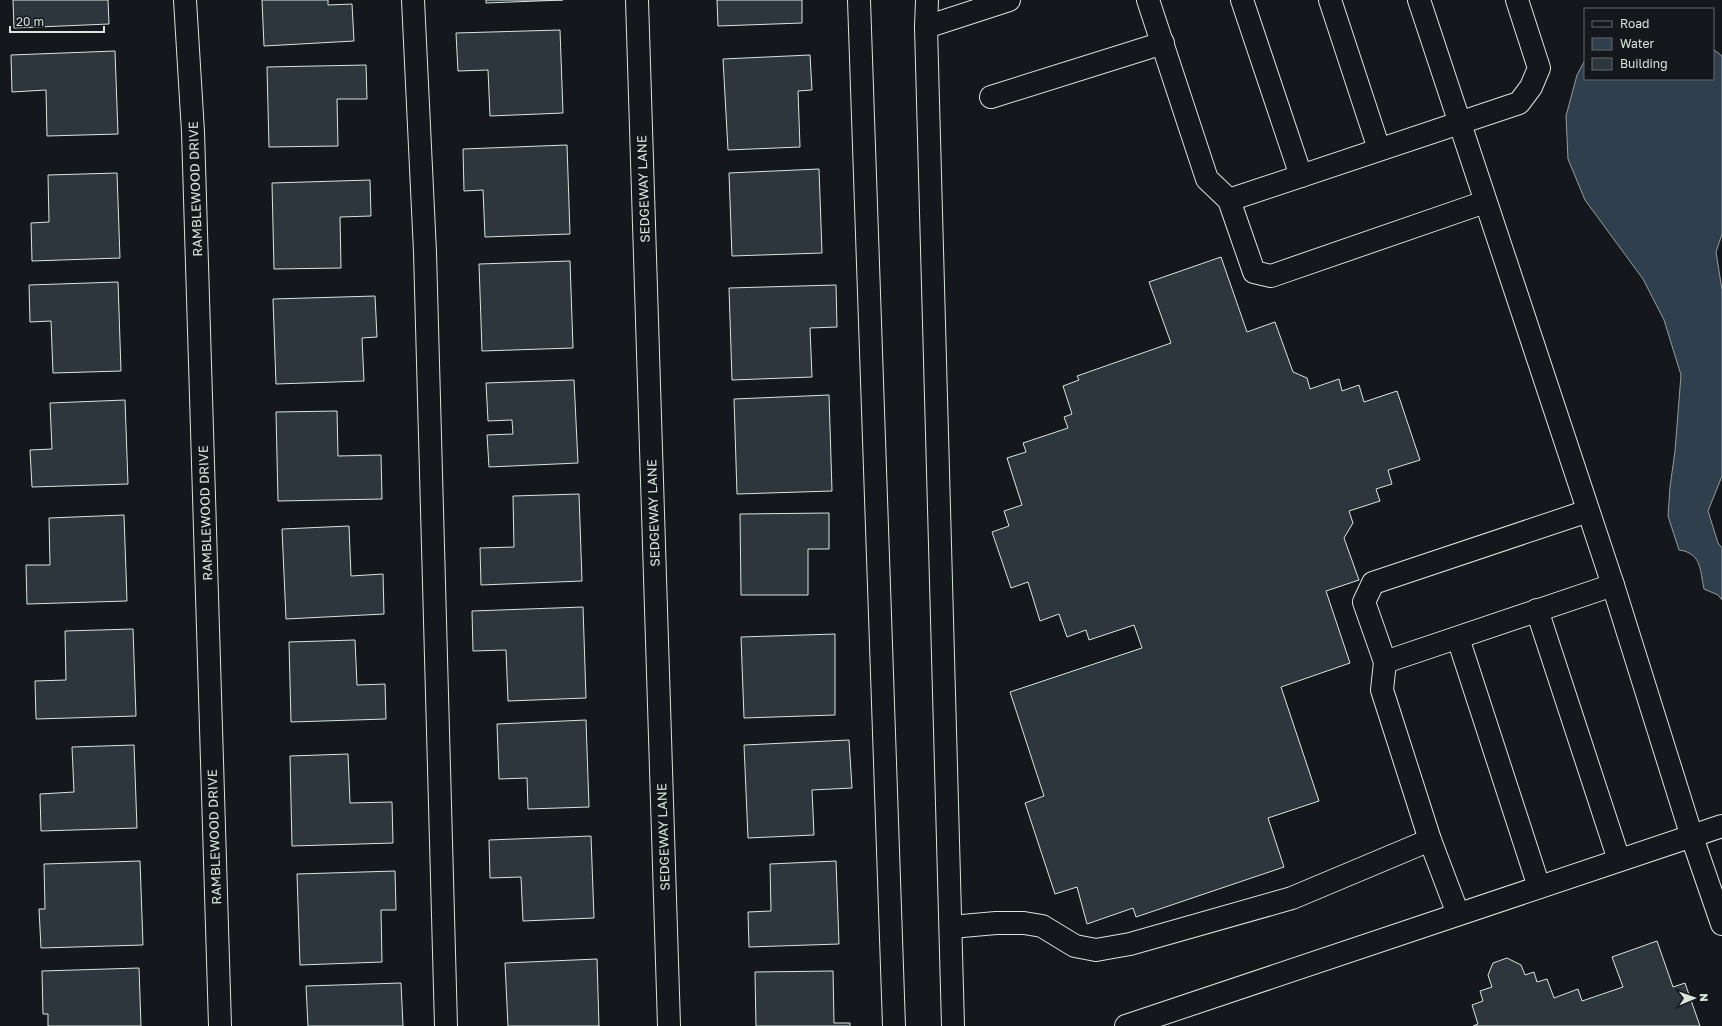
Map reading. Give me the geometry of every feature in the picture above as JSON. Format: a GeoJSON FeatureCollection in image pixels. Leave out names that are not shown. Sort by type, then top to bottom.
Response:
{"type":"FeatureCollection","features":[{"type":"Feature","properties":{"kind":"street","name":"RAMBLEWOOD DRIVE"},"geometry":{"type":"LineString","coordinates":[[185,0],[194,140],[220,1026]]}},
{"type":"Feature","properties":{"kind":"street"},"geometry":{"type":"LineString","coordinates":[[413,0],[425,252],[446,1026]]}},
{"type":"Feature","properties":{"kind":"street","name":"SEDGEWAY LANE"},"geometry":{"type":"LineString","coordinates":[[637,0],[669,1026]]}},
{"type":"Feature","properties":{"kind":"street"},"geometry":{"type":"LineString","coordinates":[[859,0],[894,1026]]}},
{"type":"Feature","properties":{"kind":"street"},"geometry":{"type":"LineString","coordinates":[[927,0],[926,27],[953,1026]]}},
{"type":"Feature","properties":{"kind":"street"},"geometry":{"type":"LineString","coordinates":[[926,27],[1009,0]]}},
{"type":"Feature","properties":{"kind":"street"},"geometry":{"type":"LineString","coordinates":[[1148,0],[1207,179],[1229,200],[1254,272],[1271,276],[1485,202]]}},
{"type":"Feature","properties":{"kind":"street"},"geometry":{"type":"LineString","coordinates":[[1242,0],[1301,176]]}},
{"type":"Feature","properties":{"kind":"street"},"geometry":{"type":"LineString","coordinates":[[1330,0],[1379,150]]}},
{"type":"Feature","properties":{"kind":"street"},"geometry":{"type":"LineString","coordinates":[[1419,0],[1613,585],[1692,837],[1722,924]]}},
{"type":"Feature","properties":{"kind":"street"},"geometry":{"type":"LineString","coordinates":[[1229,200],[1519,103],[1531,87],[1539,68],[1517,0]]}},
{"type":"Feature","properties":{"kind":"street"},"geometry":{"type":"LineString","coordinates":[[991,97],[1163,43]]}},
{"type":"Feature","properties":{"kind":"street"},"geometry":{"type":"LineString","coordinates":[[1458,914],[1430,840],[1382,690],[1385,662],[1364,602],[1373,583],[1588,511]]}},
{"type":"Feature","properties":{"kind":"street"},"geometry":{"type":"LineString","coordinates":[[1385,662],[1613,585]]}},
{"type":"Feature","properties":{"kind":"street"},"geometry":{"type":"LineString","coordinates":[[1537,610],[1619,860]]}},
{"type":"Feature","properties":{"kind":"street"},"geometry":{"type":"LineString","coordinates":[[1458,638],[1539,887]]}},
{"type":"Feature","properties":{"kind":"street"},"geometry":{"type":"LineString","coordinates":[[1126,1026],[1722,826]]}},
{"type":"Feature","properties":{"kind":"street"},"geometry":{"type":"LineString","coordinates":[[951,927],[996,923],[1024,923],[1046,928],[1075,946],[1096,950],[1130,944],[1292,898],[1430,840]]}},
{"type":"Feature","properties":{"kind":"water"},"geometry":{"type":"Polygon","coordinates":[[[1714,50],[1722,56],[1722,234],[1716,252],[1722,290],[1722,476],[1708,511],[1718,543],[1722,548],[1722,600],[1718,595],[1704,589],[1699,564],[1692,555],[1679,550],[1668,516],[1681,375],[1664,320],[1643,279],[1585,200],[1568,159],[1566,116],[1577,75],[1584,62],[1584,80],[1714,80],[1714,50]]]}},
{"type":"Feature","properties":{"kind":"building"},"geometry":{"type":"Polygon","coordinates":[[[13,0],[108,0],[109,24],[14,28],[13,0]]]}},
{"type":"Feature","properties":{"kind":"building"},"geometry":{"type":"Polygon","coordinates":[[[262,0],[328,0],[328,5],[352,4],[354,41],[264,46],[262,0]]]}},
{"type":"Feature","properties":{"kind":"building"},"geometry":{"type":"Polygon","coordinates":[[[486,0],[563,0],[486,3],[486,0]]]}},
{"type":"Feature","properties":{"kind":"building"},"geometry":{"type":"Polygon","coordinates":[[[717,0],[802,0],[802,23],[718,26],[717,0]]]}},
{"type":"Feature","properties":{"kind":"building"},"geometry":{"type":"Polygon","coordinates":[[[560,30],[563,113],[490,116],[488,70],[458,71],[456,33],[560,30]]]}},
{"type":"Feature","properties":{"kind":"building"},"geometry":{"type":"Polygon","coordinates":[[[115,51],[118,134],[47,136],[46,90],[12,92],[11,55],[115,51]]]}},
{"type":"Feature","properties":{"kind":"building"},"geometry":{"type":"Polygon","coordinates":[[[810,55],[812,90],[798,91],[800,147],[728,150],[723,59],[810,55]]]}},
{"type":"Feature","properties":{"kind":"building"},"geometry":{"type":"Polygon","coordinates":[[[366,65],[367,99],[337,99],[338,146],[269,147],[267,67],[366,65]]]}},
{"type":"Feature","properties":{"kind":"building"},"geometry":{"type":"Polygon","coordinates":[[[567,145],[570,234],[485,237],[483,190],[464,191],[463,149],[567,145]]]}},
{"type":"Feature","properties":{"kind":"building"},"geometry":{"type":"Polygon","coordinates":[[[819,169],[822,253],[732,256],[729,173],[819,169]]]}},
{"type":"Feature","properties":{"kind":"building"},"geometry":{"type":"Polygon","coordinates":[[[117,173],[120,258],[32,261],[31,223],[49,222],[48,175],[117,173]]]}},
{"type":"Feature","properties":{"kind":"building"},"geometry":{"type":"Polygon","coordinates":[[[370,180],[371,216],[340,217],[341,268],[274,269],[272,183],[370,180]]]}},
{"type":"Feature","properties":{"kind":"building"},"geometry":{"type":"Polygon","coordinates":[[[1221,257],[1247,332],[1275,322],[1293,372],[1307,378],[1310,389],[1339,379],[1342,391],[1359,385],[1364,402],[1397,391],[1420,460],[1388,470],[1392,484],[1376,489],[1380,501],[1349,511],[1353,523],[1344,538],[1359,580],[1326,591],[1350,663],[1281,687],[1319,801],[1268,818],[1284,867],[1136,917],[1133,908],[1087,924],[1077,887],[1055,894],[1025,803],[1044,796],[1010,692],[1142,648],[1134,625],[1089,640],[1086,630],[1067,637],[1059,614],[1040,621],[1028,582],[1011,588],[992,532],[1009,526],[1004,511],[1022,505],[1007,458],[1026,452],[1023,443],[1068,428],[1064,417],[1072,414],[1063,386],[1079,380],[1077,376],[1171,343],[1149,282],[1221,257]]]}},
{"type":"Feature","properties":{"kind":"building"},"geometry":{"type":"Polygon","coordinates":[[[570,261],[573,348],[482,351],[479,264],[570,261]]]}},
{"type":"Feature","properties":{"kind":"building"},"geometry":{"type":"Polygon","coordinates":[[[118,282],[121,371],[53,373],[51,321],[30,322],[29,285],[118,282]]]}},
{"type":"Feature","properties":{"kind":"building"},"geometry":{"type":"Polygon","coordinates":[[[836,285],[837,327],[810,328],[812,377],[732,380],[729,288],[836,285]]]}},
{"type":"Feature","properties":{"kind":"building"},"geometry":{"type":"Polygon","coordinates":[[[375,296],[377,337],[362,338],[364,381],[276,384],[273,299],[375,296]]]}},
{"type":"Feature","properties":{"kind":"building"},"geometry":{"type":"Polygon","coordinates":[[[574,380],[578,463],[489,467],[487,435],[513,434],[512,420],[488,421],[486,383],[574,380]]]}},
{"type":"Feature","properties":{"kind":"building"},"geometry":{"type":"Polygon","coordinates":[[[829,395],[832,491],[737,494],[734,399],[829,395]]]}},
{"type":"Feature","properties":{"kind":"building"},"geometry":{"type":"Polygon","coordinates":[[[125,400],[128,484],[32,487],[30,450],[52,449],[50,403],[125,400]]]}},
{"type":"Feature","properties":{"kind":"building"},"geometry":{"type":"Polygon","coordinates":[[[337,411],[338,456],[381,455],[382,499],[278,501],[276,412],[337,411]]]}},
{"type":"Feature","properties":{"kind":"building"},"geometry":{"type":"Polygon","coordinates":[[[579,494],[582,581],[481,585],[480,548],[514,547],[513,496],[579,494]]]}},
{"type":"Feature","properties":{"kind":"building"},"geometry":{"type":"Polygon","coordinates":[[[829,513],[829,549],[808,549],[808,595],[741,595],[740,514],[829,513]]]}},
{"type":"Feature","properties":{"kind":"building"},"geometry":{"type":"Polygon","coordinates":[[[124,515],[127,601],[27,604],[26,565],[50,565],[49,518],[124,515]]]}},
{"type":"Feature","properties":{"kind":"building"},"geometry":{"type":"Polygon","coordinates":[[[349,526],[351,576],[383,574],[384,614],[286,619],[282,529],[349,526]]]}},
{"type":"Feature","properties":{"kind":"building"},"geometry":{"type":"Polygon","coordinates":[[[583,607],[586,698],[508,701],[506,650],[473,651],[472,611],[583,607]]]}},
{"type":"Feature","properties":{"kind":"building"},"geometry":{"type":"Polygon","coordinates":[[[133,629],[136,716],[36,719],[35,681],[66,680],[65,631],[133,629]]]}},
{"type":"Feature","properties":{"kind":"building"},"geometry":{"type":"Polygon","coordinates":[[[835,634],[835,715],[744,718],[741,637],[835,634]]]}},
{"type":"Feature","properties":{"kind":"building"},"geometry":{"type":"Polygon","coordinates":[[[355,640],[357,685],[385,684],[386,719],[291,722],[289,642],[355,640]]]}},
{"type":"Feature","properties":{"kind":"building"},"geometry":{"type":"Polygon","coordinates":[[[586,720],[589,807],[528,809],[527,778],[499,779],[497,724],[586,720]]]}},
{"type":"Feature","properties":{"kind":"building"},"geometry":{"type":"Polygon","coordinates":[[[849,740],[852,788],[812,790],[814,835],[748,838],[744,745],[849,740]]]}},
{"type":"Feature","properties":{"kind":"building"},"geometry":{"type":"Polygon","coordinates":[[[134,745],[137,828],[41,831],[40,794],[74,792],[72,747],[134,745]]]}},
{"type":"Feature","properties":{"kind":"building"},"geometry":{"type":"Polygon","coordinates":[[[348,754],[350,803],[392,802],[393,843],[292,846],[290,756],[348,754]]]}},
{"type":"Feature","properties":{"kind":"building"},"geometry":{"type":"Polygon","coordinates":[[[591,836],[594,918],[523,921],[521,877],[490,878],[489,840],[591,836]]]}},
{"type":"Feature","properties":{"kind":"building"},"geometry":{"type":"Polygon","coordinates":[[[140,861],[143,945],[41,948],[39,909],[45,909],[44,864],[140,861]]]}},
{"type":"Feature","properties":{"kind":"building"},"geometry":{"type":"Polygon","coordinates":[[[836,861],[839,944],[749,947],[748,912],[771,911],[770,864],[836,861]]]}},
{"type":"Feature","properties":{"kind":"building"},"geometry":{"type":"Polygon","coordinates":[[[395,871],[396,910],[381,910],[382,962],[300,965],[297,874],[395,871]]]}},
{"type":"Feature","properties":{"kind":"building"},"geometry":{"type":"Polygon","coordinates":[[[1657,941],[1673,987],[1685,983],[1700,1026],[1473,1026],[1478,1024],[1472,1005],[1483,1001],[1480,991],[1492,987],[1488,975],[1493,963],[1507,958],[1521,965],[1525,975],[1534,972],[1537,982],[1547,979],[1554,998],[1578,989],[1582,1001],[1623,987],[1612,957],[1657,941]]]}},
{"type":"Feature","properties":{"kind":"building"},"geometry":{"type":"Polygon","coordinates":[[[597,959],[599,1026],[508,1026],[505,963],[597,959]]]}},
{"type":"Feature","properties":{"kind":"building"},"geometry":{"type":"Polygon","coordinates":[[[139,968],[141,1026],[48,1026],[48,1014],[43,1014],[42,971],[139,968]]]}},
{"type":"Feature","properties":{"kind":"building"},"geometry":{"type":"Polygon","coordinates":[[[833,971],[834,1023],[850,1023],[850,1026],[756,1026],[755,972],[833,971]]]}},
{"type":"Feature","properties":{"kind":"building"},"geometry":{"type":"Polygon","coordinates":[[[401,983],[403,1026],[308,1026],[306,986],[401,983]]]}}]}
